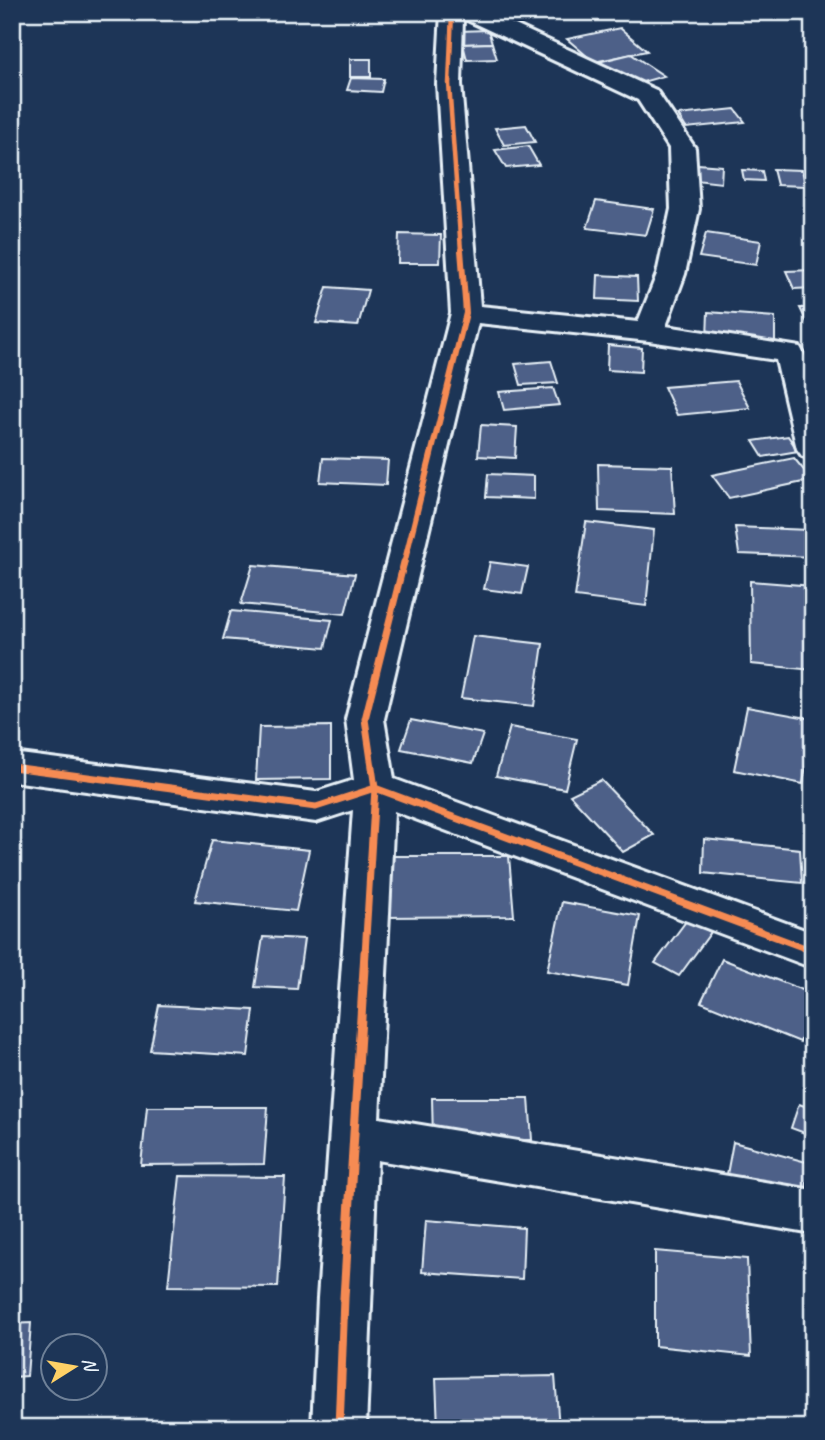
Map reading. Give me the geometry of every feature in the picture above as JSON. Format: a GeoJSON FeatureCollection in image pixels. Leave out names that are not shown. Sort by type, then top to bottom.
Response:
{"type":"FeatureCollection","features":[{"type":"Feature","properties":{"kind":"street"},"geometry":{"type":"LineString","coordinates":[[340,1428],[375,788],[365,719],[466,313],[449,84],[452,12]]}},
{"type":"Feature","properties":{"kind":"street"},"geometry":{"type":"LineString","coordinates":[[468,12],[647,95],[682,148],[685,209],[671,274],[649,332]]}},
{"type":"Feature","properties":{"kind":"street"},"geometry":{"type":"LineString","coordinates":[[466,313],[649,332],[801,352],[813,449]]}},
{"type":"Feature","properties":{"kind":"street"},"geometry":{"type":"LineString","coordinates":[[12,767],[316,807],[375,788],[813,951]]}},
{"type":"Feature","properties":{"kind":"street"},"geometry":{"type":"LineString","coordinates":[[354,1135],[813,1212]]}},
{"type":"Feature","properties":{"kind":"building"},"geometry":{"type":"Polygon","coordinates":[[[620,28],[647,51],[594,62],[567,39],[620,28]]]}},
{"type":"Feature","properties":{"kind":"building"},"geometry":{"type":"Polygon","coordinates":[[[488,30],[492,43],[463,44],[459,31],[488,30]]]}},
{"type":"Feature","properties":{"kind":"building"},"geometry":{"type":"Polygon","coordinates":[[[492,43],[497,59],[467,60],[463,44],[492,43]]]}},
{"type":"Feature","properties":{"kind":"building"},"geometry":{"type":"Polygon","coordinates":[[[631,54],[664,76],[632,85],[598,62],[631,54]]]}},
{"type":"Feature","properties":{"kind":"building"},"geometry":{"type":"Polygon","coordinates":[[[350,59],[371,59],[371,77],[350,77],[350,59]]]}},
{"type":"Feature","properties":{"kind":"building"},"geometry":{"type":"Polygon","coordinates":[[[351,78],[384,79],[381,92],[347,90],[351,78]]]}},
{"type":"Feature","properties":{"kind":"building"},"geometry":{"type":"Polygon","coordinates":[[[735,109],[745,122],[686,128],[678,115],[735,109]]]}},
{"type":"Feature","properties":{"kind":"building"},"geometry":{"type":"Polygon","coordinates":[[[526,125],[535,142],[504,145],[495,128],[526,125]]]}},
{"type":"Feature","properties":{"kind":"building"},"geometry":{"type":"Polygon","coordinates":[[[528,146],[539,165],[506,168],[495,150],[528,146]]]}},
{"type":"Feature","properties":{"kind":"building"},"geometry":{"type":"Polygon","coordinates":[[[698,164],[722,166],[721,183],[695,180],[698,164]]]}},
{"type":"Feature","properties":{"kind":"building"},"geometry":{"type":"Polygon","coordinates":[[[773,169],[802,170],[806,186],[777,185],[773,169]]]}},
{"type":"Feature","properties":{"kind":"building"},"geometry":{"type":"Polygon","coordinates":[[[742,170],[762,171],[764,181],[744,180],[742,170]]]}},
{"type":"Feature","properties":{"kind":"building"},"geometry":{"type":"Polygon","coordinates":[[[596,201],[654,209],[646,235],[587,228],[596,201]]]}},
{"type":"Feature","properties":{"kind":"building"},"geometry":{"type":"Polygon","coordinates":[[[706,233],[761,241],[756,265],[699,257],[706,233]]]}},
{"type":"Feature","properties":{"kind":"building"},"geometry":{"type":"Polygon","coordinates":[[[399,234],[441,235],[440,263],[398,263],[399,234]]]}},
{"type":"Feature","properties":{"kind":"building"},"geometry":{"type":"Polygon","coordinates":[[[813,270],[813,288],[794,289],[786,271],[813,270]]]}},
{"type":"Feature","properties":{"kind":"building"},"geometry":{"type":"Polygon","coordinates":[[[598,275],[637,277],[638,301],[597,299],[598,275]]]}},
{"type":"Feature","properties":{"kind":"building"},"geometry":{"type":"Polygon","coordinates":[[[327,287],[368,290],[358,326],[316,323],[327,287]]]}},
{"type":"Feature","properties":{"kind":"building"},"geometry":{"type":"Polygon","coordinates":[[[800,308],[813,308],[813,333],[812,333],[800,308]]]}},
{"type":"Feature","properties":{"kind":"building"},"geometry":{"type":"Polygon","coordinates":[[[708,312],[775,317],[775,343],[707,338],[708,312]]]}},
{"type":"Feature","properties":{"kind":"building"},"geometry":{"type":"Polygon","coordinates":[[[608,345],[642,348],[641,372],[607,370],[608,345]]]}},
{"type":"Feature","properties":{"kind":"building"},"geometry":{"type":"Polygon","coordinates":[[[551,361],[558,383],[521,385],[515,364],[551,361]]]}},
{"type":"Feature","properties":{"kind":"building"},"geometry":{"type":"Polygon","coordinates":[[[736,381],[750,408],[677,415],[664,387],[736,381]]]}},
{"type":"Feature","properties":{"kind":"building"},"geometry":{"type":"Polygon","coordinates":[[[553,388],[559,405],[504,410],[499,392],[553,388]]]}},
{"type":"Feature","properties":{"kind":"building"},"geometry":{"type":"Polygon","coordinates":[[[481,425],[517,427],[515,458],[478,456],[481,425]]]}},
{"type":"Feature","properties":{"kind":"building"},"geometry":{"type":"Polygon","coordinates":[[[788,436],[798,451],[763,457],[753,441],[788,436]]]}},
{"type":"Feature","properties":{"kind":"building"},"geometry":{"type":"Polygon","coordinates":[[[323,458],[388,460],[386,485],[320,482],[323,458]]]}},
{"type":"Feature","properties":{"kind":"building"},"geometry":{"type":"Polygon","coordinates":[[[794,458],[812,480],[729,498],[712,475],[794,458]]]}},
{"type":"Feature","properties":{"kind":"building"},"geometry":{"type":"Polygon","coordinates":[[[598,464],[672,466],[675,514],[599,511],[598,464]]]}},
{"type":"Feature","properties":{"kind":"building"},"geometry":{"type":"Polygon","coordinates":[[[488,474],[534,476],[534,499],[486,497],[488,474]]]}},
{"type":"Feature","properties":{"kind":"building"},"geometry":{"type":"Polygon","coordinates":[[[586,522],[654,530],[646,606],[575,597],[586,522]]]}},
{"type":"Feature","properties":{"kind":"building"},"geometry":{"type":"Polygon","coordinates":[[[735,527],[809,530],[813,557],[739,554],[735,527]]]}},
{"type":"Feature","properties":{"kind":"building"},"geometry":{"type":"Polygon","coordinates":[[[490,562],[528,567],[522,594],[484,589],[490,562]]]}},
{"type":"Feature","properties":{"kind":"building"},"geometry":{"type":"Polygon","coordinates":[[[253,565],[355,574],[345,614],[241,604],[253,565]]]}},
{"type":"Feature","properties":{"kind":"building"},"geometry":{"type":"Polygon","coordinates":[[[750,581],[813,586],[813,670],[751,664],[750,581]]]}},
{"type":"Feature","properties":{"kind":"building"},"geometry":{"type":"Polygon","coordinates":[[[231,611],[332,620],[325,648],[223,639],[231,611]]]}},
{"type":"Feature","properties":{"kind":"building"},"geometry":{"type":"Polygon","coordinates":[[[473,636],[543,644],[534,706],[461,698],[473,636]]]}},
{"type":"Feature","properties":{"kind":"building"},"geometry":{"type":"Polygon","coordinates":[[[747,707],[813,719],[803,784],[734,770],[747,707]]]}},
{"type":"Feature","properties":{"kind":"building"},"geometry":{"type":"Polygon","coordinates":[[[411,720],[483,734],[473,763],[401,749],[411,720]]]}},
{"type":"Feature","properties":{"kind":"building"},"geometry":{"type":"Polygon","coordinates":[[[331,726],[331,779],[256,780],[259,727],[331,726]]]}},
{"type":"Feature","properties":{"kind":"building"},"geometry":{"type":"Polygon","coordinates":[[[510,727],[577,739],[565,789],[496,776],[510,727]]]}},
{"type":"Feature","properties":{"kind":"building"},"geometry":{"type":"Polygon","coordinates":[[[601,780],[654,835],[623,852],[570,795],[601,780]]]}},
{"type":"Feature","properties":{"kind":"building"},"geometry":{"type":"Polygon","coordinates":[[[704,839],[800,849],[802,883],[703,873],[704,839]]]}},
{"type":"Feature","properties":{"kind":"building"},"geometry":{"type":"Polygon","coordinates":[[[212,840],[309,850],[296,911],[195,901],[212,840]]]}},
{"type":"Feature","properties":{"kind":"building"},"geometry":{"type":"Polygon","coordinates":[[[385,856],[509,856],[514,916],[385,917],[385,856]]]}},
{"type":"Feature","properties":{"kind":"building"},"geometry":{"type":"Polygon","coordinates":[[[562,902],[640,916],[628,985],[547,971],[562,902]]]}},
{"type":"Feature","properties":{"kind":"building"},"geometry":{"type":"Polygon","coordinates":[[[687,920],[711,932],[679,976],[655,963],[687,920]]]}},
{"type":"Feature","properties":{"kind":"building"},"geometry":{"type":"Polygon","coordinates":[[[263,937],[304,939],[297,989],[255,987],[263,937]]]}},
{"type":"Feature","properties":{"kind":"building"},"geometry":{"type":"Polygon","coordinates":[[[722,959],[813,994],[813,1012],[800,1042],[701,1002],[722,959]]]}},
{"type":"Feature","properties":{"kind":"building"},"geometry":{"type":"Polygon","coordinates":[[[159,1005],[254,1010],[248,1056],[150,1050],[159,1005]]]}},
{"type":"Feature","properties":{"kind":"building"},"geometry":{"type":"Polygon","coordinates":[[[432,1098],[529,1098],[532,1140],[433,1140],[432,1098]]]}},
{"type":"Feature","properties":{"kind":"building"},"geometry":{"type":"Polygon","coordinates":[[[799,1104],[813,1109],[813,1136],[791,1128],[799,1104]]]}},
{"type":"Feature","properties":{"kind":"building"},"geometry":{"type":"Polygon","coordinates":[[[147,1107],[268,1107],[264,1164],[141,1165],[147,1107]]]}},
{"type":"Feature","properties":{"kind":"building"},"geometry":{"type":"Polygon","coordinates":[[[733,1142],[810,1163],[802,1216],[723,1196],[733,1142]]]}},
{"type":"Feature","properties":{"kind":"building"},"geometry":{"type":"Polygon","coordinates":[[[180,1176],[285,1177],[278,1287],[168,1286],[180,1176]]]}},
{"type":"Feature","properties":{"kind":"building"},"geometry":{"type":"Polygon","coordinates":[[[426,1220],[524,1228],[522,1279],[422,1272],[426,1220]]]}},
{"type":"Feature","properties":{"kind":"building"},"geometry":{"type":"Polygon","coordinates":[[[655,1251],[747,1259],[751,1356],[655,1346],[655,1251]]]}},
{"type":"Feature","properties":{"kind":"building"},"geometry":{"type":"Polygon","coordinates":[[[31,1323],[27,1376],[12,1377],[12,1324],[31,1323]]]}},
{"type":"Feature","properties":{"kind":"building"},"geometry":{"type":"Polygon","coordinates":[[[555,1376],[559,1428],[438,1428],[436,1378],[555,1376]]]}},
{"type":"Feature","properties":{"kind":"building"},"geometry":{"type":"Polygon","coordinates":[[[240,1423],[240,1428],[180,1428],[180,1425],[240,1423]]]}},
{"type":"Feature","properties":{"kind":"cycle path"},"geometry":{"type":"LineString","coordinates":[[339,1428],[344,1298],[375,788],[365,719],[466,313],[449,84],[452,12]]}},
{"type":"Feature","properties":{"kind":"cycle path"},"geometry":{"type":"LineString","coordinates":[[12,767],[316,807],[375,788],[813,951]]}}]}
